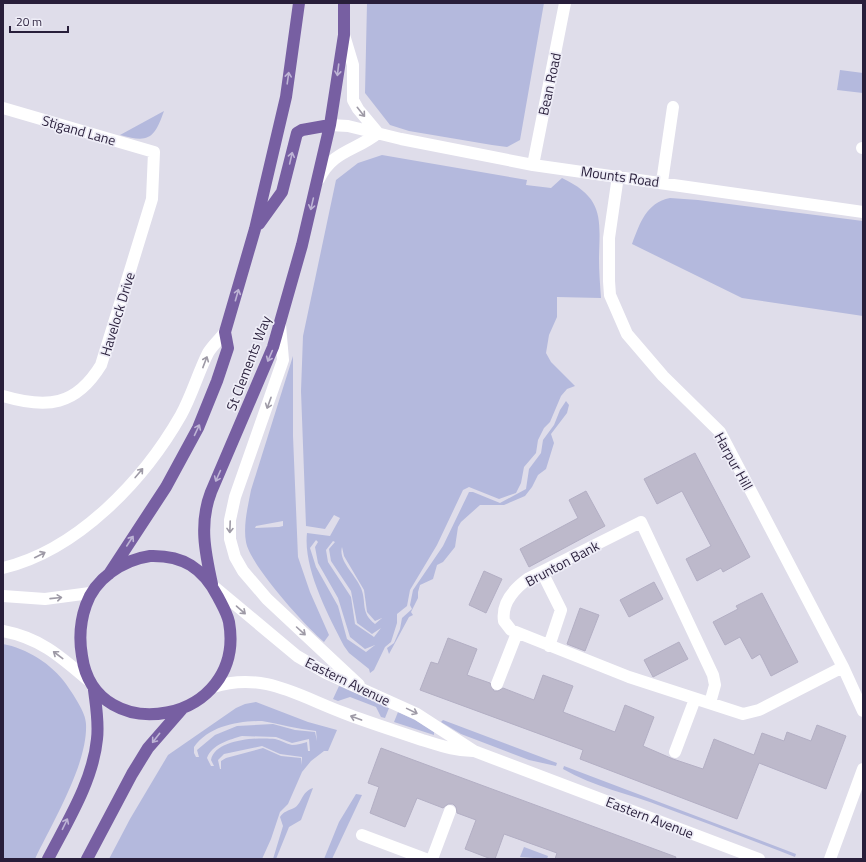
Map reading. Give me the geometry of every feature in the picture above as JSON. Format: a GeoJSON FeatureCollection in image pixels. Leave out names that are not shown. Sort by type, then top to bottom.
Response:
{"type":"FeatureCollection","features":[{"type":"Feature","properties":{"kind":"main road","name":"St Clements Way"},"geometry":{"type":"LineString","coordinates":[[109,574],[166,487],[198,428],[211,398],[228,348],[225,332],[256,229],[286,97],[299,3]]}},
{"type":"Feature","properties":{"kind":"main road","name":"St Clements Way"},"geometry":{"type":"LineString","coordinates":[[212,584],[203,536],[207,503],[273,347],[302,246],[330,125],[344,35],[344,3]]}},
{"type":"Feature","properties":{"kind":"main road","name":"St Clements Way"},"geometry":{"type":"LineString","coordinates":[[256,229],[282,192],[297,133],[302,130],[330,125]]}},
{"type":"Feature","properties":{"kind":"main road"},"geometry":{"type":"LineString","coordinates":[[48,859],[84,785],[94,755],[98,727],[91,685],[82,661],[80,634],[82,617],[90,594],[96,584],[109,574],[141,558],[172,557],[193,566],[212,584],[227,615],[231,641],[224,670],[213,687],[205,695],[182,709],[161,732],[141,759],[87,859]]}},
{"type":"Feature","properties":{"kind":"main road"},"geometry":{"type":"LineString","coordinates":[[91,685],[107,701],[133,712],[155,714],[182,709]]}},
{"type":"Feature","properties":{"kind":"street","name":"Bean Road"},"geometry":{"type":"LineString","coordinates":[[533,164],[565,3]]}},
{"type":"Feature","properties":{"kind":"street"},"geometry":{"type":"LineString","coordinates":[[316,186],[328,164],[351,149],[368,142],[378,133],[353,100],[353,65],[344,35]]}},
{"type":"Feature","properties":{"kind":"street"},"geometry":{"type":"LineString","coordinates":[[662,182],[673,107]]}},
{"type":"Feature","properties":{"kind":"street","name":"Stigand Lane"},"geometry":{"type":"LineString","coordinates":[[3,108],[154,152]]}},
{"type":"Feature","properties":{"kind":"street","name":"Mounts Road"},"geometry":{"type":"LineString","coordinates":[[330,125],[348,126],[401,139],[533,164],[863,212]]}},
{"type":"Feature","properties":{"kind":"street","name":"Havelock Drive"},"geometry":{"type":"LineString","coordinates":[[3,396],[35,403],[57,402],[78,393],[91,382],[102,365],[152,199],[154,152]]}},
{"type":"Feature","properties":{"kind":"street","name":"Harpur Hill"},"geometry":{"type":"LineString","coordinates":[[618,176],[609,238],[609,281],[610,295],[627,334],[663,376],[720,432],[843,667],[863,711]]}},
{"type":"Feature","properties":{"kind":"street"},"geometry":{"type":"LineString","coordinates":[[280,325],[284,360],[234,497],[230,528],[232,549],[243,571],[259,591],[366,691]]}},
{"type":"Feature","properties":{"kind":"street"},"geometry":{"type":"LineString","coordinates":[[3,568],[34,558],[75,535],[89,524],[122,492],[152,457],[176,423],[195,387],[208,353],[225,332]]}},
{"type":"Feature","properties":{"kind":"street","name":"Brunton Bank"},"geometry":{"type":"LineString","coordinates":[[710,703],[715,685],[713,675],[641,522],[542,572],[517,588],[506,602],[504,613],[505,624],[509,629],[629,677],[743,714],[752,714],[843,667]]}},
{"type":"Feature","properties":{"kind":"street"},"geometry":{"type":"LineString","coordinates":[[542,572],[561,610],[549,646]]}},
{"type":"Feature","properties":{"kind":"street","name":"Eastern Avenue"},"geometry":{"type":"LineString","coordinates":[[212,584],[297,656],[326,673],[417,714],[474,751],[751,858]]}},
{"type":"Feature","properties":{"kind":"street"},"geometry":{"type":"LineString","coordinates":[[3,596],[45,599],[90,594]]}},
{"type":"Feature","properties":{"kind":"street"},"geometry":{"type":"LineString","coordinates":[[3,631],[30,638],[48,648],[91,685]]}},
{"type":"Feature","properties":{"kind":"street"},"geometry":{"type":"LineString","coordinates":[[497,684],[517,632]]}},
{"type":"Feature","properties":{"kind":"street","name":"Eastern Avenue"},"geometry":{"type":"LineString","coordinates":[[213,687],[224,683],[242,682],[273,684],[386,729],[459,751],[474,751]]}},
{"type":"Feature","properties":{"kind":"street"},"geometry":{"type":"LineString","coordinates":[[675,752],[695,699]]}},
{"type":"Feature","properties":{"kind":"street"},"geometry":{"type":"LineString","coordinates":[[830,859],[863,770]]}},
{"type":"Feature","properties":{"kind":"street"},"geometry":{"type":"LineString","coordinates":[[432,859],[450,811]]}},
{"type":"Feature","properties":{"kind":"street"},"geometry":{"type":"LineString","coordinates":[[362,835],[426,859]]}},
{"type":"Feature","properties":{"kind":"shaded area"},"geometry":{"type":"Polygon","coordinates":[[[367,3],[544,3],[520,140],[507,147],[409,131],[390,125],[365,93],[367,3]]]}},
{"type":"Feature","properties":{"kind":"shaded area"},"geometry":{"type":"Polygon","coordinates":[[[840,70],[863,73],[863,93],[837,90],[840,70]]]}},
{"type":"Feature","properties":{"kind":"shaded area"},"geometry":{"type":"Polygon","coordinates":[[[164,111],[157,128],[149,136],[138,139],[120,135],[164,111]]]}},
{"type":"Feature","properties":{"kind":"shaded area"},"geometry":{"type":"Polygon","coordinates":[[[382,155],[527,180],[526,185],[551,188],[562,178],[586,193],[597,210],[600,231],[599,263],[601,298],[557,297],[557,317],[549,335],[546,353],[551,362],[575,386],[567,389],[561,396],[550,422],[544,428],[538,440],[536,453],[524,467],[521,483],[516,493],[499,499],[469,487],[463,490],[437,545],[410,590],[407,606],[397,614],[397,623],[391,642],[385,647],[374,670],[370,673],[369,669],[349,653],[344,646],[324,606],[309,561],[307,533],[330,536],[340,518],[334,515],[325,529],[306,526],[301,391],[303,336],[336,180],[358,163],[382,155]],[[316,540],[310,548],[316,567],[338,606],[347,639],[366,652],[375,645],[365,649],[350,637],[338,598],[318,563],[315,547],[318,542],[316,540]],[[333,541],[326,550],[328,562],[351,597],[355,624],[374,637],[381,628],[372,634],[357,623],[351,591],[331,561],[329,549],[335,542],[333,541]],[[342,547],[341,552],[345,563],[359,583],[363,593],[367,615],[375,624],[382,618],[375,621],[367,612],[364,590],[344,556],[342,547]]]}},
{"type":"Feature","properties":{"kind":"shaded area"},"geometry":{"type":"Polygon","coordinates":[[[670,198],[698,200],[863,221],[863,316],[742,298],[632,244],[645,215],[655,204],[670,198]]]}},
{"type":"Feature","properties":{"kind":"shaded area"},"geometry":{"type":"Polygon","coordinates":[[[293,356],[293,436],[298,557],[310,592],[329,635],[324,642],[304,623],[279,595],[267,580],[250,552],[246,542],[245,529],[251,490],[293,356]],[[283,521],[256,526],[255,528],[279,527],[283,526],[283,521]]]}},
{"type":"Feature","properties":{"kind":"shaded area"},"geometry":{"type":"Polygon","coordinates":[[[566,401],[569,405],[567,413],[551,434],[554,443],[546,469],[538,475],[532,487],[525,496],[504,505],[480,505],[461,522],[458,527],[455,547],[443,562],[437,565],[433,579],[420,585],[418,598],[411,612],[413,615],[409,617],[389,654],[387,648],[394,643],[400,629],[402,618],[412,609],[410,605],[413,590],[443,546],[469,492],[473,492],[500,503],[526,489],[529,469],[541,453],[543,440],[554,425],[560,410],[566,401]]]}},
{"type":"Feature","properties":{"kind":"shaded area"},"geometry":{"type":"Polygon","coordinates":[[[3,644],[29,653],[53,670],[66,684],[75,697],[84,714],[86,724],[85,740],[75,775],[68,793],[35,859],[3,859],[3,644]]]}},
{"type":"Feature","properties":{"kind":"shaded area"},"geometry":{"type":"Polygon","coordinates":[[[339,686],[389,708],[385,718],[381,717],[376,707],[350,697],[338,701],[333,699],[339,686]]]}},
{"type":"Feature","properties":{"kind":"shaded area"},"geometry":{"type":"Polygon","coordinates":[[[256,702],[308,722],[337,730],[328,751],[324,751],[311,761],[302,772],[288,804],[280,812],[271,839],[262,859],[109,859],[130,819],[168,755],[236,708],[245,704],[256,702]],[[262,721],[243,722],[225,726],[208,734],[194,747],[196,757],[199,757],[197,750],[215,735],[237,726],[273,724],[295,730],[315,732],[317,741],[316,731],[262,721]],[[242,736],[217,746],[209,753],[207,758],[211,766],[214,766],[211,760],[214,753],[220,748],[238,741],[249,739],[268,738],[292,745],[307,742],[308,751],[310,751],[309,739],[292,743],[276,737],[242,736]],[[262,746],[224,754],[218,760],[220,769],[221,761],[226,758],[263,748],[281,756],[301,758],[302,765],[302,757],[280,754],[262,746]]]}},
{"type":"Feature","properties":{"kind":"shaded area"},"geometry":{"type":"Polygon","coordinates":[[[398,712],[415,720],[434,732],[434,735],[394,722],[398,712]]]}},
{"type":"Feature","properties":{"kind":"shaded area"},"geometry":{"type":"Polygon","coordinates":[[[443,720],[557,763],[556,766],[529,760],[461,734],[441,722],[443,720]]]}},
{"type":"Feature","properties":{"kind":"shaded area"},"geometry":{"type":"Polygon","coordinates":[[[564,766],[796,854],[795,857],[650,802],[587,781],[563,769],[564,766]]]}},
{"type":"Feature","properties":{"kind":"shaded area"},"geometry":{"type":"Polygon","coordinates":[[[313,788],[301,820],[289,827],[276,859],[273,859],[283,826],[280,817],[285,812],[297,806],[306,792],[313,788]]]}},
{"type":"Feature","properties":{"kind":"shaded area"},"geometry":{"type":"Polygon","coordinates":[[[356,794],[362,795],[332,859],[324,859],[339,822],[356,794]]]}},
{"type":"Feature","properties":{"kind":"shaded area"},"geometry":{"type":"Polygon","coordinates":[[[524,847],[548,856],[547,859],[520,857],[524,847]]]}},
{"type":"Feature","properties":{"kind":"building"},"geometry":{"type":"Polygon","coordinates":[[[695,453],[750,557],[723,572],[721,568],[697,581],[686,559],[711,546],[682,491],[657,504],[644,479],[695,453]]]}},
{"type":"Feature","properties":{"kind":"building"},"geometry":{"type":"Polygon","coordinates":[[[586,491],[605,526],[529,567],[520,549],[578,518],[569,500],[586,491]]]}},
{"type":"Feature","properties":{"kind":"building"},"geometry":{"type":"Polygon","coordinates":[[[484,571],[502,579],[486,613],[469,605],[484,571]]]}},
{"type":"Feature","properties":{"kind":"building"},"geometry":{"type":"Polygon","coordinates":[[[654,582],[663,599],[629,617],[620,600],[654,582]]]}},
{"type":"Feature","properties":{"kind":"building"},"geometry":{"type":"Polygon","coordinates":[[[762,593],[798,662],[771,676],[760,654],[752,659],[740,637],[725,645],[713,622],[738,609],[736,606],[762,593]]]}},
{"type":"Feature","properties":{"kind":"building"},"geometry":{"type":"Polygon","coordinates":[[[580,608],[599,615],[585,651],[567,644],[580,608]]]}},
{"type":"Feature","properties":{"kind":"building"},"geometry":{"type":"Polygon","coordinates":[[[448,638],[477,649],[467,675],[490,683],[494,691],[498,691],[503,688],[534,700],[543,675],[573,686],[563,712],[615,732],[625,705],[654,717],[643,746],[673,759],[703,769],[714,739],[754,755],[762,733],[784,741],[787,732],[811,741],[817,725],[846,736],[826,789],[759,763],[737,819],[580,759],[583,750],[420,690],[431,662],[438,664],[448,638]]]}},
{"type":"Feature","properties":{"kind":"building"},"geometry":{"type":"Polygon","coordinates":[[[679,642],[688,659],[653,677],[644,660],[679,642]]]}},
{"type":"Feature","properties":{"kind":"building"},"geometry":{"type":"Polygon","coordinates":[[[381,748],[676,857],[675,859],[555,859],[557,853],[504,834],[495,859],[491,859],[465,849],[476,820],[457,813],[456,807],[453,804],[448,804],[443,808],[417,798],[405,827],[370,813],[379,787],[368,783],[381,748]]]}}]}
